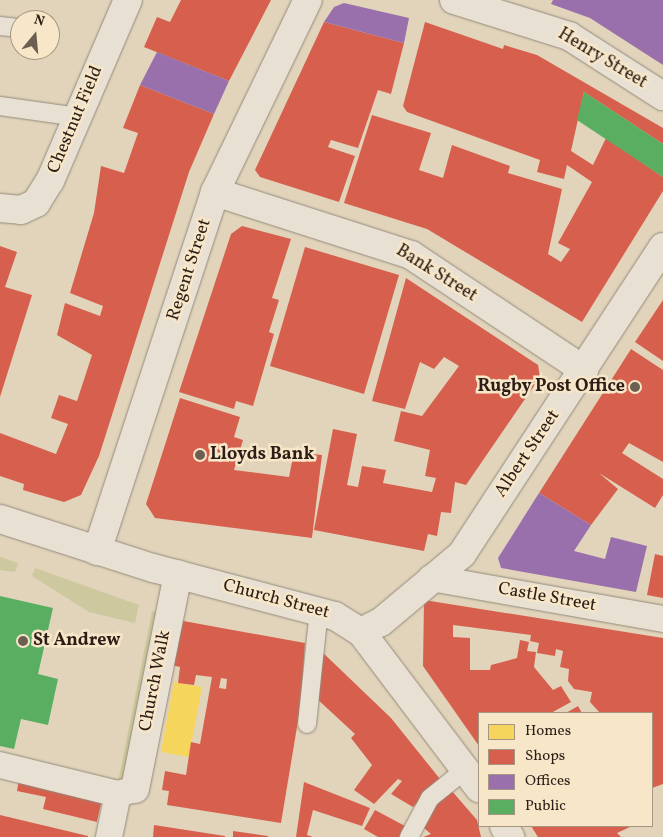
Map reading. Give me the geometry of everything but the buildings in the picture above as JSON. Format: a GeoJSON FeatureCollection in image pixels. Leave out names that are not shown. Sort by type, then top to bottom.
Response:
{"type":"FeatureCollection","features":[{"type":"Feature","properties":{"kind":"street","name":"Chestnut Field"},"geometry":{"type":"LineString","coordinates":[[0,208],[21,210],[36,203],[78,117],[128,0]]}},
{"type":"Feature","properties":{"kind":"street","name":"Regent Street"},"geometry":{"type":"LineString","coordinates":[[97,551],[216,192],[308,0]]}},
{"type":"Feature","properties":{"kind":"street","name":"Henry Street"},"geometry":{"type":"LineString","coordinates":[[454,0],[569,36],[663,96]]}},
{"type":"Feature","properties":{"kind":"street","name":"Bank Street"},"geometry":{"type":"LineString","coordinates":[[216,192],[411,255],[584,370]]}},
{"type":"Feature","properties":{"kind":"street","name":"Albert Street"},"geometry":{"type":"LineString","coordinates":[[361,632],[381,622],[431,578],[462,554],[663,248]]}},
{"type":"Feature","properties":{"kind":"street","name":"Church Street"},"geometry":{"type":"LineString","coordinates":[[0,519],[97,551],[319,610],[361,632],[472,779]]}},
{"type":"Feature","properties":{"kind":"street","name":"Church Walk"},"geometry":{"type":"LineString","coordinates":[[110,837],[127,791],[178,574]]}},
{"type":"Feature","properties":{"kind":"street","name":"Castle Street"},"geometry":{"type":"LineString","coordinates":[[431,578],[663,619]]}},
{"type":"Feature","properties":{"kind":"street"},"geometry":{"type":"LineString","coordinates":[[0,765],[127,791]]}},
{"type":"Feature","properties":{"kind":"lane"},"geometry":{"type":"LineString","coordinates":[[0,106],[78,117]]}},
{"type":"Feature","properties":{"kind":"lane"},"geometry":{"type":"LineString","coordinates":[[307,724],[319,610]]}},
{"type":"Feature","properties":{"kind":"lane"},"geometry":{"type":"LineString","coordinates":[[410,837],[430,798],[472,779]]}},
{"type":"Feature","properties":{"kind":"shaded area"},"geometry":{"type":"Polygon","coordinates":[[[0,557],[18,563],[15,572],[0,570],[0,557]]]}},
{"type":"Feature","properties":{"kind":"shaded area"},"geometry":{"type":"Polygon","coordinates":[[[35,568],[139,605],[135,623],[89,612],[32,576],[35,568]]]}},
{"type":"Feature","properties":{"kind":"shaded area"},"geometry":{"type":"Polygon","coordinates":[[[152,611],[158,613],[127,788],[117,787],[152,611]]]}},
{"type":"Feature","properties":{"kind":"place","name":"Rugby Post Office"},"geometry":{"type":"Point","coordinates":[635,387]}},
{"type":"Feature","properties":{"kind":"place","name":"Lloyds Bank"},"geometry":{"type":"Point","coordinates":[200,455]}},
{"type":"Feature","properties":{"kind":"place","name":"St Andrew"},"geometry":{"type":"Point","coordinates":[23,641]}}]}
